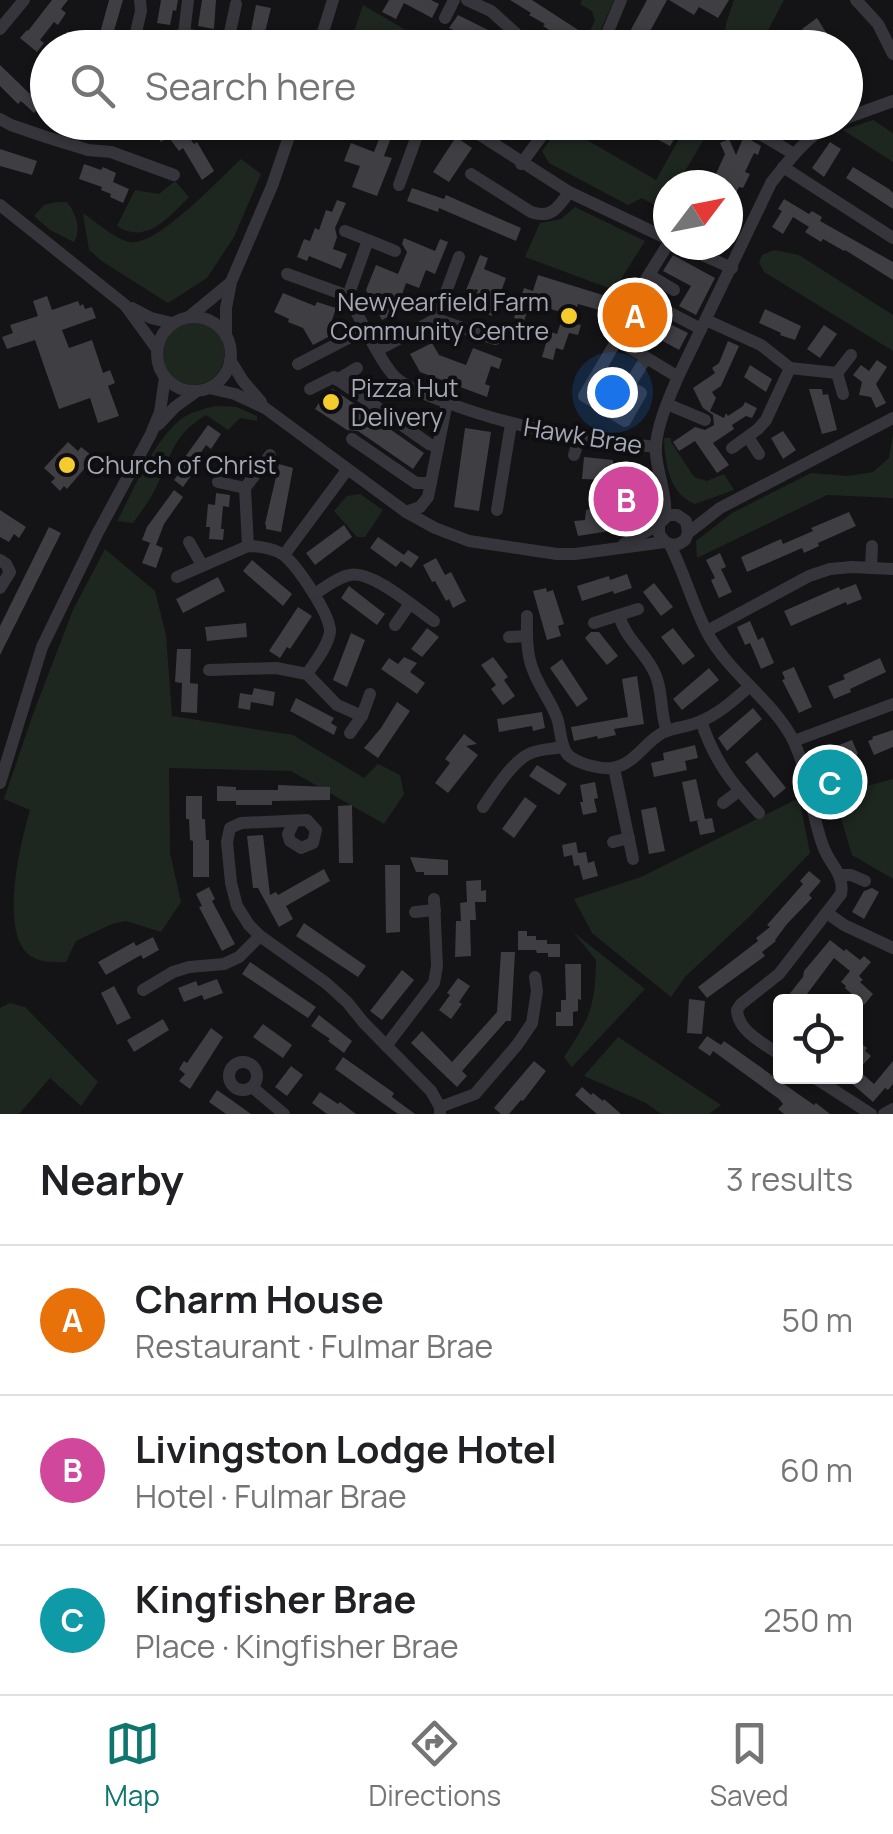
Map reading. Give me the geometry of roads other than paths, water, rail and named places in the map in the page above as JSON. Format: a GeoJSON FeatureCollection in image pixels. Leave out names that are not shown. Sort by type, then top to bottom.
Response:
{"type":"FeatureCollection","features":[{"type":"Feature","properties":{"kind":"street"},"geometry":{"type":"LineString","coordinates":[[0,29],[24,0]]}},
{"type":"Feature","properties":{"kind":"street"},"geometry":{"type":"LineString","coordinates":[[136,30],[140,0]]}},
{"type":"Feature","properties":{"kind":"street"},"geometry":{"type":"LineString","coordinates":[[184,30],[188,0]]}},
{"type":"Feature","properties":{"kind":"street"},"geometry":{"type":"LineString","coordinates":[[324,30],[333,0]]}},
{"type":"Feature","properties":{"kind":"street"},"geometry":{"type":"LineString","coordinates":[[445,18],[454,0]]}},
{"type":"Feature","properties":{"kind":"street"},"geometry":{"type":"LineString","coordinates":[[467,0],[491,11],[512,30]]}},
{"type":"Feature","properties":{"kind":"street"},"geometry":{"type":"LineString","coordinates":[[612,30],[621,0]]}},
{"type":"Feature","properties":{"kind":"street"},"geometry":{"type":"LineString","coordinates":[[856,0],[878,24],[893,54]]}},
{"type":"Feature","properties":{"kind":"street"},"geometry":{"type":"LineString","coordinates":[[231,30],[236,4]]}},
{"type":"Feature","properties":{"kind":"street"},"geometry":{"type":"LineString","coordinates":[[863,112],[893,101]]}},
{"type":"Feature","properties":{"kind":"street"},"geometry":{"type":"LineString","coordinates":[[0,119],[30,132]]}},
{"type":"Feature","properties":{"kind":"street"},"geometry":{"type":"LineString","coordinates":[[56,140],[88,150],[112,152],[174,174]]}},
{"type":"Feature","properties":{"kind":"street"},"geometry":{"type":"LineString","coordinates":[[151,434],[175,407],[219,381],[226,371],[230,348],[226,308],[231,282],[288,140]]}},
{"type":"Feature","properties":{"kind":"street"},"geometry":{"type":"LineString","coordinates":[[399,185],[415,140]]}},
{"type":"Feature","properties":{"kind":"street"},"geometry":{"type":"LineString","coordinates":[[487,140],[569,192],[653,234]]}},
{"type":"Feature","properties":{"kind":"street"},"geometry":{"type":"LineString","coordinates":[[522,164],[539,140]]}},
{"type":"Feature","properties":{"kind":"street"},"geometry":{"type":"LineString","coordinates":[[766,140],[794,154]]}},
{"type":"Feature","properties":{"kind":"street"},"geometry":{"type":"LineString","coordinates":[[671,518],[656,447],[667,404],[771,183],[809,140]]}},
{"type":"Feature","properties":{"kind":"street"},"geometry":{"type":"LineString","coordinates":[[783,167],[893,238]]}},
{"type":"Feature","properties":{"kind":"street"},"geometry":{"type":"LineString","coordinates":[[471,174],[501,185],[531,212],[542,216],[552,213],[569,192]]}},
{"type":"Feature","properties":{"kind":"street"},"geometry":{"type":"LineString","coordinates":[[0,205],[125,305],[172,323]]}},
{"type":"Feature","properties":{"kind":"street"},"geometry":{"type":"LineString","coordinates":[[345,231],[395,251]]}},
{"type":"Feature","properties":{"kind":"street"},"geometry":{"type":"LineString","coordinates":[[287,274],[348,296],[368,240]]}},
{"type":"Feature","properties":{"kind":"street"},"geometry":{"type":"LineString","coordinates":[[378,350],[436,318],[459,258]]}},
{"type":"Feature","properties":{"kind":"street"},"geometry":{"type":"LineString","coordinates":[[640,289],[658,260]]}},
{"type":"Feature","properties":{"kind":"street"},"geometry":{"type":"LineString","coordinates":[[714,260],[732,268]]}},
{"type":"Feature","properties":{"kind":"street"},"geometry":{"type":"LineString","coordinates":[[649,275],[674,290]]}},
{"type":"Feature","properties":{"kind":"street"},"geometry":{"type":"LineString","coordinates":[[231,282],[189,317],[172,323],[162,335],[158,364],[174,385],[186,390],[234,394],[266,408]]}},
{"type":"Feature","properties":{"kind":"street","name":"Hawk Brae"},"geometry":{"type":"LineString","coordinates":[[348,296],[394,376],[414,389],[511,424],[579,438],[656,447]]}},
{"type":"Feature","properties":{"kind":"street"},"geometry":{"type":"LineString","coordinates":[[125,305],[157,350]]}},
{"type":"Feature","properties":{"kind":"street"},"geometry":{"type":"LineString","coordinates":[[657,306],[762,346],[790,368],[837,373]]}},
{"type":"Feature","properties":{"kind":"street"},"geometry":{"type":"LineString","coordinates":[[189,317],[217,324],[226,336]]}},
{"type":"Feature","properties":{"kind":"street"},"geometry":{"type":"LineString","coordinates":[[436,318],[494,339]]}},
{"type":"Feature","properties":{"kind":"street"},"geometry":{"type":"LineString","coordinates":[[298,364],[366,329]]}},
{"type":"Feature","properties":{"kind":"street"},"geometry":{"type":"LineString","coordinates":[[646,358],[629,386],[641,393],[625,421],[584,396],[617,340],[678,377]]}},
{"type":"Feature","properties":{"kind":"street"},"geometry":{"type":"LineString","coordinates":[[837,373],[851,355]]}},
{"type":"Feature","properties":{"kind":"street"},"geometry":{"type":"LineString","coordinates":[[230,360],[266,408],[406,512],[442,531],[489,545],[556,554],[676,540],[720,508],[893,418]]}},
{"type":"Feature","properties":{"kind":"street"},"geometry":{"type":"LineString","coordinates":[[337,380],[357,368]]}},
{"type":"Feature","properties":{"kind":"street"},"geometry":{"type":"LineString","coordinates":[[732,448],[766,420],[790,368]]}},
{"type":"Feature","properties":{"kind":"street"},"geometry":{"type":"LineString","coordinates":[[837,373],[844,394]]}},
{"type":"Feature","properties":{"kind":"street"},"geometry":{"type":"LineString","coordinates":[[0,783],[42,647],[151,434],[160,412],[166,377]]}},
{"type":"Feature","properties":{"kind":"street"},"geometry":{"type":"LineString","coordinates":[[310,389],[334,377],[438,447]]}},
{"type":"Feature","properties":{"kind":"street"},"geometry":{"type":"LineString","coordinates":[[406,512],[420,507],[428,497],[447,402]]}},
{"type":"Feature","properties":{"kind":"street"},"geometry":{"type":"LineString","coordinates":[[667,404],[705,420]]}},
{"type":"Feature","properties":{"kind":"street","name":"Hawk Brae"},"geometry":{"type":"LineString","coordinates":[[497,510],[511,424]]}},
{"type":"Feature","properties":{"kind":"street"},"geometry":{"type":"LineString","coordinates":[[748,437],[759,454]]}},
{"type":"Feature","properties":{"kind":"street"},"geometry":{"type":"LineString","coordinates":[[574,455],[579,438]]}},
{"type":"Feature","properties":{"kind":"street"},"geometry":{"type":"LineString","coordinates":[[352,439],[416,483],[431,484]]}},
{"type":"Feature","properties":{"kind":"street"},"geometry":{"type":"LineString","coordinates":[[248,546],[245,488],[270,455]]}},
{"type":"Feature","properties":{"kind":"street"},"geometry":{"type":"LineString","coordinates":[[284,555],[347,470]]}},
{"type":"Feature","properties":{"kind":"street"},"geometry":{"type":"LineString","coordinates":[[218,482],[245,488]]}},
{"type":"Feature","properties":{"kind":"street"},"geometry":{"type":"LineString","coordinates":[[612,550],[671,518],[720,508]]}},
{"type":"Feature","properties":{"kind":"street"},"geometry":{"type":"LineString","coordinates":[[671,518],[686,521],[676,540],[683,570],[707,631],[794,741],[825,852],[843,884],[841,894],[779,974],[737,1010],[738,1022],[745,1030],[773,1050]]}},
{"type":"Feature","properties":{"kind":"street"},"geometry":{"type":"LineString","coordinates":[[671,518],[659,534],[676,540]]}},
{"type":"Feature","properties":{"kind":"street"},"geometry":{"type":"LineString","coordinates":[[189,542],[202,565]]}},
{"type":"Feature","properties":{"kind":"street"},"geometry":{"type":"LineString","coordinates":[[177,577],[248,546],[284,555],[326,614],[330,632],[307,674]]}},
{"type":"Feature","properties":{"kind":"street"},"geometry":{"type":"LineString","coordinates":[[871,568],[872,546]]}},
{"type":"Feature","properties":{"kind":"street"},"geometry":{"type":"LineString","coordinates":[[0,560],[10,572],[0,588]]}},
{"type":"Feature","properties":{"kind":"street"},"geometry":{"type":"LineString","coordinates":[[707,631],[830,568],[893,569]]}},
{"type":"Feature","properties":{"kind":"street"},"geometry":{"type":"LineString","coordinates":[[314,594],[343,576],[368,576],[434,621]]}},
{"type":"Feature","properties":{"kind":"street"},"geometry":{"type":"LineString","coordinates":[[395,625],[410,604]]}},
{"type":"Feature","properties":{"kind":"street"},"geometry":{"type":"LineString","coordinates":[[594,623],[638,609]]}},
{"type":"Feature","properties":{"kind":"street"},"geometry":{"type":"LineString","coordinates":[[619,615],[622,626],[654,672],[666,731]]}},
{"type":"Feature","properties":{"kind":"street"},"geometry":{"type":"LineString","coordinates":[[527,616],[531,665],[556,714],[563,747],[579,762],[614,768],[628,762],[657,736],[701,722],[750,686]]}},
{"type":"Feature","properties":{"kind":"street"},"geometry":{"type":"LineString","coordinates":[[509,637],[527,636]]}},
{"type":"Feature","properties":{"kind":"street"},"geometry":{"type":"LineString","coordinates":[[209,670],[276,668],[307,674],[336,705],[362,716]]}},
{"type":"Feature","properties":{"kind":"street"},"geometry":{"type":"LineString","coordinates":[[350,733],[370,694]]}},
{"type":"Feature","properties":{"kind":"street"},"geometry":{"type":"LineString","coordinates":[[794,741],[893,704]]}},
{"type":"Feature","properties":{"kind":"street"},"geometry":{"type":"LineString","coordinates":[[701,722],[715,758],[760,813]]}},
{"type":"Feature","properties":{"kind":"street"},"geometry":{"type":"LineString","coordinates":[[483,807],[496,775],[534,752],[563,747]]}},
{"type":"Feature","properties":{"kind":"street"},"geometry":{"type":"LineString","coordinates":[[614,768],[633,859]]}},
{"type":"Feature","properties":{"kind":"street"},"geometry":{"type":"LineString","coordinates":[[723,804],[739,790]]}},
{"type":"Feature","properties":{"kind":"street"},"geometry":{"type":"LineString","coordinates":[[294,822],[263,820],[230,828],[231,884],[237,906],[260,936],[337,992],[430,1091],[440,1111],[474,1094],[493,1076],[532,1023],[541,986]]}},
{"type":"Feature","properties":{"kind":"street"},"geometry":{"type":"LineString","coordinates":[[613,842],[629,838]]}},
{"type":"Feature","properties":{"kind":"street"},"geometry":{"type":"LineString","coordinates":[[840,874],[864,882]]}},
{"type":"Feature","properties":{"kind":"street"},"geometry":{"type":"LineString","coordinates":[[386,1046],[434,982],[435,904],[416,912]]}},
{"type":"Feature","properties":{"kind":"street"},"geometry":{"type":"LineString","coordinates":[[827,913],[893,948]]}},
{"type":"Feature","properties":{"kind":"street"},"geometry":{"type":"LineString","coordinates":[[143,990],[173,972],[224,964],[239,957],[260,936]]}},
{"type":"Feature","properties":{"kind":"street"},"geometry":{"type":"LineString","coordinates":[[824,1084],[871,1114]]}},
{"type":"Feature","properties":{"kind":"street"},"geometry":{"type":"LineString","coordinates":[[252,1087],[284,1114]]}},
{"type":"Feature","properties":{"kind":"street"},"geometry":{"type":"LineString","coordinates":[[884,1114],[893,1109]]}},
{"type":"Feature","properties":{"kind":"place","name":"Charm House"},"geometry":{"type":"Point","coordinates":[635,315]}},
{"type":"Feature","properties":{"kind":"place","name":"Newyearfield Farm Community Centre"},"geometry":{"type":"Point","coordinates":[569,316]}},
{"type":"Feature","properties":{"kind":"place","name":"Pizza Hut Delivery"},"geometry":{"type":"Point","coordinates":[331,402]}},
{"type":"Feature","properties":{"kind":"place","name":"Church of Christ"},"geometry":{"type":"Point","coordinates":[67,465]}},
{"type":"Feature","properties":{"kind":"place","name":"Livingston Lodge Hotel"},"geometry":{"type":"Point","coordinates":[626,499]}},
{"type":"Feature","properties":{"kind":"place","name":"Kingfisher Brae"},"geometry":{"type":"Point","coordinates":[830,782]}}]}
